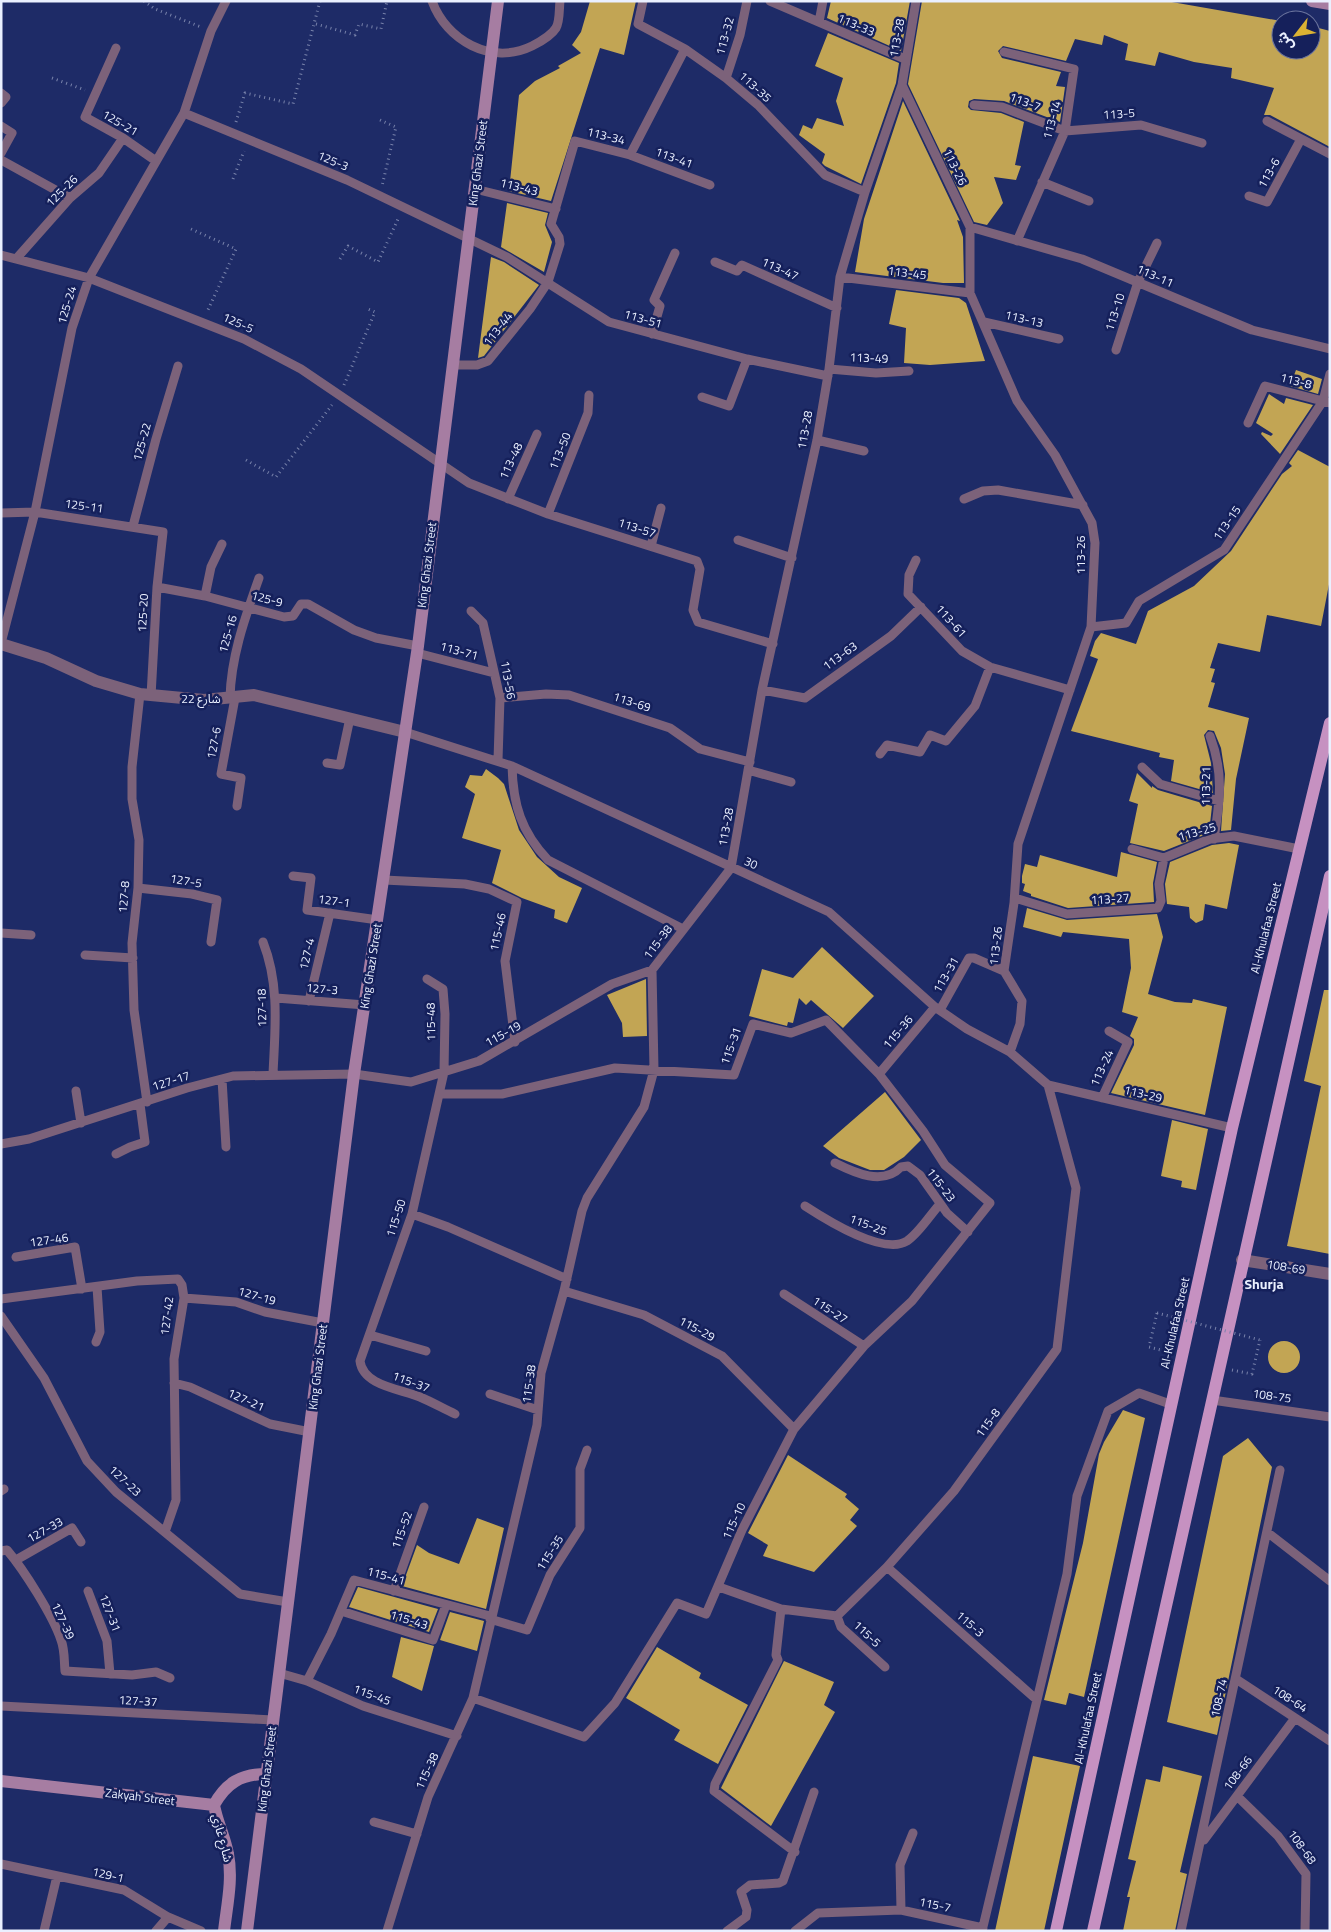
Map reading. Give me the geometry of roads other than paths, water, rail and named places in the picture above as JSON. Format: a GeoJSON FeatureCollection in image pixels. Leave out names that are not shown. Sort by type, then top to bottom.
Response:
{"type":"FeatureCollection","features":[{"type":"Feature","properties":{"kind":"main road","name":"Al-Khulafaa Street"},"geometry":{"type":"LineString","coordinates":[[1056,1931],[1232,1128],[1330,722]]}},
{"type":"Feature","properties":{"kind":"main road"},"geometry":{"type":"LineString","coordinates":[[1093,1931],[1141,1724],[1242,1260],[1330,876]]}},
{"type":"Feature","properties":{"kind":"street","name":"King Ghazi Street"},"geometry":{"type":"LineString","coordinates":[[247,1931],[354,1074],[417,649],[470,240],[498,1]]}},
{"type":"Feature","properties":{"kind":"street"},"geometry":{"type":"LineString","coordinates":[[1312,1],[1330,4]]}},
{"type":"Feature","properties":{"kind":"street","name":"شارع 22"},"geometry":{"type":"LineString","coordinates":[[1,643],[46,658],[96,681],[146,695],[188,699],[233,698],[254,695],[405,732]]}},
{"type":"Feature","properties":{"kind":"street","name":"108-69"},"geometry":{"type":"LineString","coordinates":[[1242,1260],[1330,1274]]}},
{"type":"Feature","properties":{"kind":"street"},"geometry":{"type":"LineString","coordinates":[[214,1805],[229,1784],[240,1777],[266,1774]]}},
{"type":"Feature","properties":{"kind":"street","name":"Zakyah Street"},"geometry":{"type":"LineString","coordinates":[[1,1781],[214,1805]]}},
{"type":"Feature","properties":{"kind":"street","name":"شارع غازي"},"geometry":{"type":"LineString","coordinates":[[214,1805],[216,1822],[228,1851],[230,1868],[224,1931]]}},
{"type":"Feature","properties":{"kind":"lane","name":"125-24"},"geometry":{"type":"LineString","coordinates":[[1,643],[35,512],[72,328],[88,278],[184,113],[211,31],[226,1]]}},
{"type":"Feature","properties":{"kind":"lane"},"geometry":{"type":"LineString","coordinates":[[432,1],[444,25],[455,36],[470,46],[491,52],[512,52],[528,48],[549,36],[557,27],[560,1]]}},
{"type":"Feature","properties":{"kind":"lane","name":"113-35"},"geometry":{"type":"LineString","coordinates":[[643,1],[638,24],[685,49],[726,78],[758,105],[825,175],[865,192]]}},
{"type":"Feature","properties":{"kind":"lane","name":"113-32"},"geometry":{"type":"LineString","coordinates":[[726,78],[740,35],[747,1]]}},
{"type":"Feature","properties":{"kind":"lane","name":"113-33"},"geometry":{"type":"LineString","coordinates":[[770,1],[906,59]]}},
{"type":"Feature","properties":{"kind":"lane"},"geometry":{"type":"LineString","coordinates":[[819,22],[823,1]]}},
{"type":"Feature","properties":{"kind":"lane","name":"113-28"},"geometry":{"type":"LineString","coordinates":[[731,868],[762,690],[817,440],[840,277],[865,192],[902,85],[916,1]]}},
{"type":"Feature","properties":{"kind":"lane","name":"125-21"},"geometry":{"type":"LineString","coordinates":[[116,48],[85,117],[123,138],[156,161]]}},
{"type":"Feature","properties":{"kind":"lane","name":"113-34"},"geometry":{"type":"LineString","coordinates":[[548,282],[560,244],[559,237],[551,224],[575,141],[630,155],[685,49]]}},
{"type":"Feature","properties":{"kind":"lane","name":"113-14"},"geometry":{"type":"LineString","coordinates":[[1004,52],[1074,69],[1065,131],[1017,240]]}},
{"type":"Feature","properties":{"kind":"lane","name":"113-26"},"geometry":{"type":"LineString","coordinates":[[902,85],[970,227],[970,293],[1017,400],[1055,455],[1092,523],[1095,543],[1091,627],[1018,844],[1014,898],[1004,971],[1022,1001],[1020,1024],[1010,1052]]}},
{"type":"Feature","properties":{"kind":"lane"},"geometry":{"type":"LineString","coordinates":[[1,94],[6,97],[1,103]]}},
{"type":"Feature","properties":{"kind":"lane","name":"113-7"},"geometry":{"type":"LineString","coordinates":[[974,105],[1002,107],[1065,131]]}},
{"type":"Feature","properties":{"kind":"lane","name":"125-3"},"geometry":{"type":"LineString","coordinates":[[184,113],[248,138],[380,196],[470,240]]}},
{"type":"Feature","properties":{"kind":"lane"},"geometry":{"type":"LineString","coordinates":[[1266,121],[1330,154]]}},
{"type":"Feature","properties":{"kind":"lane","name":"113-5"},"geometry":{"type":"LineString","coordinates":[[1065,131],[1141,125],[1202,143]]}},
{"type":"Feature","properties":{"kind":"lane"},"geometry":{"type":"LineString","coordinates":[[1,126],[12,133],[1,153]]}},
{"type":"Feature","properties":{"kind":"lane","name":"125-26"},"geometry":{"type":"LineString","coordinates":[[16,260],[70,198],[99,173],[123,138]]}},
{"type":"Feature","properties":{"kind":"lane","name":"113-6"},"geometry":{"type":"LineString","coordinates":[[1249,196],[1267,202],[1301,139]]}},
{"type":"Feature","properties":{"kind":"lane","name":"113-41"},"geometry":{"type":"LineString","coordinates":[[630,155],[710,185]]}},
{"type":"Feature","properties":{"kind":"lane"},"geometry":{"type":"LineString","coordinates":[[1,160],[70,198]]}},
{"type":"Feature","properties":{"kind":"lane"},"geometry":{"type":"LineString","coordinates":[[1042,182],[1089,201]]}},
{"type":"Feature","properties":{"kind":"lane","name":"113-43"},"geometry":{"type":"LineString","coordinates":[[475,189],[556,209]]}},
{"type":"Feature","properties":{"kind":"lane","name":"113-11"},"geometry":{"type":"LineString","coordinates":[[970,227],[1082,259],[1252,330],[1330,350]]}},
{"type":"Feature","properties":{"kind":"lane","name":"113-51"},"geometry":{"type":"LineString","coordinates":[[470,240],[548,282],[609,322],[747,359],[828,372]]}},
{"type":"Feature","properties":{"kind":"lane","name":"113-10"},"geometry":{"type":"LineString","coordinates":[[1116,350],[1138,282],[1157,243]]}},
{"type":"Feature","properties":{"kind":"lane"},"geometry":{"type":"LineString","coordinates":[[652,334],[660,306],[654,300],[675,253]]}},
{"type":"Feature","properties":{"kind":"lane","name":"125-5"},"geometry":{"type":"LineString","coordinates":[[1,255],[88,278],[244,339],[292,364],[440,464]]}},
{"type":"Feature","properties":{"kind":"lane","name":"113-47"},"geometry":{"type":"LineString","coordinates":[[715,262],[737,271],[742,265],[836,308]]}},
{"type":"Feature","properties":{"kind":"lane","name":"113-45"},"geometry":{"type":"LineString","coordinates":[[840,277],[970,293]]}},
{"type":"Feature","properties":{"kind":"lane","name":"113-44"},"geometry":{"type":"LineString","coordinates":[[453,365],[477,365],[488,361],[530,309],[548,282]]}},
{"type":"Feature","properties":{"kind":"lane","name":"113-13"},"geometry":{"type":"LineString","coordinates":[[984,322],[1059,339]]}},
{"type":"Feature","properties":{"kind":"lane"},"geometry":{"type":"LineString","coordinates":[[702,398],[729,406],[747,359]]}},
{"type":"Feature","properties":{"kind":"lane","name":"125-22"},"geometry":{"type":"LineString","coordinates":[[133,526],[178,366]]}},
{"type":"Feature","properties":{"kind":"lane","name":"113-49"},"geometry":{"type":"LineString","coordinates":[[828,372],[909,372]]}},
{"type":"Feature","properties":{"kind":"lane"},"geometry":{"type":"LineString","coordinates":[[1327,402],[1330,374]]}},
{"type":"Feature","properties":{"kind":"lane","name":"113-8"},"geometry":{"type":"LineString","coordinates":[[1248,423],[1265,386],[1327,402]]}},
{"type":"Feature","properties":{"kind":"lane","name":"113-50"},"geometry":{"type":"LineString","coordinates":[[548,514],[588,413],[589,396]]}},
{"type":"Feature","properties":{"kind":"lane","name":"113-15"},"geometry":{"type":"LineString","coordinates":[[1091,627],[1126,623],[1139,601],[1224,550],[1327,402]]}},
{"type":"Feature","properties":{"kind":"lane","name":"113-48"},"geometry":{"type":"LineString","coordinates":[[508,499],[537,434]]}},
{"type":"Feature","properties":{"kind":"lane"},"geometry":{"type":"LineString","coordinates":[[817,440],[864,451]]}},
{"type":"Feature","properties":{"kind":"lane","name":"113-57"},"geometry":{"type":"LineString","coordinates":[[440,464],[469,483],[508,499],[548,514],[697,561],[700,569],[693,610],[698,622],[773,644]]}},
{"type":"Feature","properties":{"kind":"lane"},"geometry":{"type":"LineString","coordinates":[[964,499],[983,491],[998,490],[1082,505]]}},
{"type":"Feature","properties":{"kind":"lane"},"geometry":{"type":"LineString","coordinates":[[651,546],[660,508]]}},
{"type":"Feature","properties":{"kind":"lane","name":"125-11"},"geometry":{"type":"LineString","coordinates":[[1,513],[35,512],[163,532]]}},
{"type":"Feature","properties":{"kind":"lane","name":"125-20"},"geometry":{"type":"LineString","coordinates":[[146,695],[163,532]]}},
{"type":"Feature","properties":{"kind":"lane"},"geometry":{"type":"LineString","coordinates":[[738,540],[792,558]]}},
{"type":"Feature","properties":{"kind":"lane"},"geometry":{"type":"LineString","coordinates":[[205,596],[211,567],[222,544]]}},
{"type":"Feature","properties":{"kind":"lane","name":"113-61"},"geometry":{"type":"LineString","coordinates":[[916,560],[909,575],[908,594],[962,652],[990,667],[1070,690]]}},
{"type":"Feature","properties":{"kind":"lane","name":"125-16"},"geometry":{"type":"LineString","coordinates":[[233,698],[231,671],[248,608],[259,578]]}},
{"type":"Feature","properties":{"kind":"lane","name":"125-9"},"geometry":{"type":"LineString","coordinates":[[157,587],[205,596],[284,617],[293,616],[301,604],[308,604],[354,630],[417,649]]}},
{"type":"Feature","properties":{"kind":"lane","name":"113-63"},"geometry":{"type":"LineString","coordinates":[[762,690],[805,698],[891,636],[921,607]]}},
{"type":"Feature","properties":{"kind":"lane","name":"113-56"},"geometry":{"type":"LineString","coordinates":[[471,611],[483,623],[500,698],[498,760]]}},
{"type":"Feature","properties":{"kind":"lane","name":"113-71"},"geometry":{"type":"LineString","coordinates":[[417,649],[494,673]]}},
{"type":"Feature","properties":{"kind":"lane"},"geometry":{"type":"LineString","coordinates":[[880,754],[887,745],[920,752],[930,735],[946,741],[975,706],[990,667]]}},
{"type":"Feature","properties":{"kind":"lane","name":"113-69"},"geometry":{"type":"LineString","coordinates":[[500,698],[546,694],[569,695],[670,728],[700,749],[791,782]]}},
{"type":"Feature","properties":{"kind":"lane","name":"127-8"},"geometry":{"type":"LineString","coordinates":[[116,1154],[145,1142],[144,1103],[134,1010],[133,958],[139,840],[132,799],[132,766],[146,695]]}},
{"type":"Feature","properties":{"kind":"lane","name":"127-6"},"geometry":{"type":"LineString","coordinates":[[233,698],[221,774],[241,778],[236,806]]}},
{"type":"Feature","properties":{"kind":"lane"},"geometry":{"type":"LineString","coordinates":[[327,763],[340,765],[350,718]]}},
{"type":"Feature","properties":{"kind":"lane","name":"30"},"geometry":{"type":"LineString","coordinates":[[405,732],[498,760],[829,912],[938,1009],[967,1029],[1010,1052],[1048,1085]]}},
{"type":"Feature","properties":{"kind":"lane","name":"113-21"},"geometry":{"type":"LineString","coordinates":[[1210,736],[1218,756],[1220,775],[1214,839]]}},
{"type":"Feature","properties":{"kind":"lane"},"geometry":{"type":"LineString","coordinates":[[512,766],[513,797],[524,828],[534,846],[548,860],[683,929]]}},
{"type":"Feature","properties":{"kind":"lane"},"geometry":{"type":"LineString","coordinates":[[1142,767],[1160,784],[1219,801]]}},
{"type":"Feature","properties":{"kind":"lane","name":"113-25"},"geometry":{"type":"LineString","coordinates":[[1164,858],[1214,839],[1234,836],[1299,849]]}},
{"type":"Feature","properties":{"kind":"lane"},"geometry":{"type":"LineString","coordinates":[[1132,849],[1164,858]]}},
{"type":"Feature","properties":{"kind":"lane","name":"113-27"},"geometry":{"type":"LineString","coordinates":[[1014,898],[1067,914],[1158,908],[1161,901],[1159,884],[1164,858]]}},
{"type":"Feature","properties":{"kind":"lane","name":"115-38"},"geometry":{"type":"LineString","coordinates":[[387,1931],[428,1797],[473,1698],[490,1617],[536,1425],[541,1373],[587,1198],[644,1107],[654,1070],[652,970],[731,868]]}},
{"type":"Feature","properties":{"kind":"lane","name":"127-1"},"geometry":{"type":"LineString","coordinates":[[293,876],[311,878],[307,910],[378,920]]}},
{"type":"Feature","properties":{"kind":"lane","name":"115-46"},"geometry":{"type":"LineString","coordinates":[[384,880],[465,884],[489,889],[517,902],[505,961],[515,1042]]}},
{"type":"Feature","properties":{"kind":"lane","name":"127-5"},"geometry":{"type":"LineString","coordinates":[[138,888],[192,894],[217,900],[211,942]]}},
{"type":"Feature","properties":{"kind":"lane","name":"127-4"},"geometry":{"type":"LineString","coordinates":[[309,1000],[330,913]]}},
{"type":"Feature","properties":{"kind":"lane"},"geometry":{"type":"LineString","coordinates":[[1,933],[31,935]]}},
{"type":"Feature","properties":{"kind":"lane","name":"127-18"},"geometry":{"type":"LineString","coordinates":[[264,942],[269,956],[276,998],[273,1074]]}},
{"type":"Feature","properties":{"kind":"lane"},"geometry":{"type":"LineString","coordinates":[[84,955],[133,958]]}},
{"type":"Feature","properties":{"kind":"lane","name":"113-31"},"geometry":{"type":"LineString","coordinates":[[938,1009],[969,958],[974,958],[1004,971]]}},
{"type":"Feature","properties":{"kind":"lane","name":"115-19"},"geometry":{"type":"LineString","coordinates":[[354,1074],[411,1082],[479,1062],[612,984],[652,970]]}},
{"type":"Feature","properties":{"kind":"lane","name":"115-48"},"geometry":{"type":"LineString","coordinates":[[427,979],[443,989],[445,1014],[444,1072]]}},
{"type":"Feature","properties":{"kind":"lane","name":"127-3"},"geometry":{"type":"LineString","coordinates":[[276,998],[365,1005]]}},
{"type":"Feature","properties":{"kind":"lane","name":"115-36"},"geometry":{"type":"LineString","coordinates":[[879,1074],[938,1009]]}},
{"type":"Feature","properties":{"kind":"lane","name":"115-31"},"geometry":{"type":"LineString","coordinates":[[439,1094],[502,1094],[616,1068],[734,1074],[753,1024],[791,1032],[826,1020],[879,1074],[923,1131],[945,1165],[990,1203]]}},
{"type":"Feature","properties":{"kind":"lane","name":"113-24"},"geometry":{"type":"LineString","coordinates":[[1102,1098],[1128,1042],[1109,1031]]}},
{"type":"Feature","properties":{"kind":"lane","name":"115-50"},"geometry":{"type":"LineString","coordinates":[[361,1368],[360,1361],[412,1214],[444,1072]]}},
{"type":"Feature","properties":{"kind":"lane","name":"127-17"},"geometry":{"type":"LineString","coordinates":[[1,1144],[30,1140],[187,1088],[233,1076],[354,1074]]}},
{"type":"Feature","properties":{"kind":"lane"},"geometry":{"type":"LineString","coordinates":[[222,1079],[226,1147]]}},
{"type":"Feature","properties":{"kind":"lane","name":"113-29"},"geometry":{"type":"LineString","coordinates":[[1048,1085],[1232,1128]]}},
{"type":"Feature","properties":{"kind":"lane","name":"115-8"},"geometry":{"type":"LineString","coordinates":[[837,1616],[887,1567],[954,1491],[1057,1349],[1076,1188],[1048,1085]]}},
{"type":"Feature","properties":{"kind":"lane"},"geometry":{"type":"LineString","coordinates":[[76,1091],[81,1123]]}},
{"type":"Feature","properties":{"kind":"lane","name":"115-23"},"geometry":{"type":"LineString","coordinates":[[835,1163],[856,1173],[887,1177],[894,1174],[901,1167],[908,1166],[920,1175],[940,1204],[968,1232]]}},
{"type":"Feature","properties":{"kind":"lane","name":"115-10"},"geometry":{"type":"LineString","coordinates":[[473,1698],[584,1737],[615,1703],[678,1603],[706,1614],[742,1530],[794,1429],[864,1346],[912,1302],[990,1203]]}},
{"type":"Feature","properties":{"kind":"lane","name":"115-25"},"geometry":{"type":"LineString","coordinates":[[804,1206],[835,1226],[883,1245],[895,1246],[907,1241],[940,1204]]}},
{"type":"Feature","properties":{"kind":"lane"},"geometry":{"type":"LineString","coordinates":[[412,1214],[456,1230],[567,1279]]}},
{"type":"Feature","properties":{"kind":"lane","name":"127-46"},"geometry":{"type":"LineString","coordinates":[[16,1257],[74,1247],[82,1289]]}},
{"type":"Feature","properties":{"kind":"lane","name":"127-42"},"geometry":{"type":"LineString","coordinates":[[1,1300],[97,1287],[178,1279],[182,1285],[184,1298],[174,1359],[176,1500],[165,1532]]}},
{"type":"Feature","properties":{"kind":"lane"},"geometry":{"type":"LineString","coordinates":[[96,1342],[100,1332],[97,1287]]}},
{"type":"Feature","properties":{"kind":"lane","name":"115-29"},"geometry":{"type":"LineString","coordinates":[[564,1291],[644,1315],[722,1356],[794,1429]]}},
{"type":"Feature","properties":{"kind":"lane","name":"115-27"},"geometry":{"type":"LineString","coordinates":[[784,1294],[864,1346]]}},
{"type":"Feature","properties":{"kind":"lane","name":"127-19"},"geometry":{"type":"LineString","coordinates":[[184,1298],[236,1302],[265,1312],[323,1323]]}},
{"type":"Feature","properties":{"kind":"lane","name":"127-23"},"geometry":{"type":"LineString","coordinates":[[1,1316],[44,1378],[87,1461],[116,1492],[240,1594],[288,1602]]}},
{"type":"Feature","properties":{"kind":"lane"},"geometry":{"type":"LineString","coordinates":[[370,1335],[426,1352]]}},
{"type":"Feature","properties":{"kind":"lane","name":"115-37"},"geometry":{"type":"LineString","coordinates":[[361,1368],[384,1386],[419,1397],[455,1414]]}},
{"type":"Feature","properties":{"kind":"lane","name":"127-21"},"geometry":{"type":"LineString","coordinates":[[174,1383],[190,1387],[270,1424],[310,1432]]}},
{"type":"Feature","properties":{"kind":"lane"},"geometry":{"type":"LineString","coordinates":[[983,1930],[1068,1574],[1077,1496],[1108,1412],[1138,1393],[1170,1404]]}},
{"type":"Feature","properties":{"kind":"lane"},"geometry":{"type":"LineString","coordinates":[[490,1394],[538,1410]]}},
{"type":"Feature","properties":{"kind":"lane","name":"108-75"},"geometry":{"type":"LineString","coordinates":[[1212,1400],[1330,1417]]}},
{"type":"Feature","properties":{"kind":"lane","name":"115-35"},"geometry":{"type":"LineString","coordinates":[[490,1617],[527,1630],[550,1575],[580,1528],[580,1469],[587,1450]]}},
{"type":"Feature","properties":{"kind":"lane","name":"108-74"},"geometry":{"type":"LineString","coordinates":[[1181,1931],[1280,1470]]}},
{"type":"Feature","properties":{"kind":"lane","name":"115-52"},"geometry":{"type":"LineString","coordinates":[[394,1591],[424,1507]]}},
{"type":"Feature","properties":{"kind":"lane","name":"127-33"},"geometry":{"type":"LineString","coordinates":[[16,1560],[72,1528],[81,1542]]}},
{"type":"Feature","properties":{"kind":"lane"},"geometry":{"type":"LineString","coordinates":[[1267,1532],[1330,1581]]}},
{"type":"Feature","properties":{"kind":"lane","name":"127-39"},"geometry":{"type":"LineString","coordinates":[[1,1551],[7,1550],[16,1560],[62,1641],[65,1671],[132,1675],[156,1672],[170,1678]]}},
{"type":"Feature","properties":{"kind":"lane","name":"115-3"},"geometry":{"type":"LineString","coordinates":[[887,1567],[1037,1700]]}},
{"type":"Feature","properties":{"kind":"lane","name":"115-41"},"geometry":{"type":"LineString","coordinates":[[307,1681],[354,1580],[490,1617]]}},
{"type":"Feature","properties":{"kind":"lane"},"geometry":{"type":"LineString","coordinates":[[719,1587],[781,1609],[837,1616]]}},
{"type":"Feature","properties":{"kind":"lane","name":"127-31"},"geometry":{"type":"LineString","coordinates":[[88,1591],[107,1641],[110,1674]]}},
{"type":"Feature","properties":{"kind":"lane","name":"115-43"},"geometry":{"type":"LineString","coordinates":[[341,1611],[433,1640],[446,1604]]}},
{"type":"Feature","properties":{"kind":"lane"},"geometry":{"type":"LineString","coordinates":[[781,1609],[776,1655],[778,1660],[714,1784],[714,1791],[794,1852]]}},
{"type":"Feature","properties":{"kind":"lane","name":"115-5"},"geometry":{"type":"LineString","coordinates":[[837,1616],[842,1627],[885,1667]]}},
{"type":"Feature","properties":{"kind":"lane","name":"115-45"},"geometry":{"type":"LineString","coordinates":[[280,1673],[307,1681],[363,1706],[457,1736]]}},
{"type":"Feature","properties":{"kind":"lane","name":"108-64"},"geometry":{"type":"LineString","coordinates":[[1236,1679],[1330,1741]]}},
{"type":"Feature","properties":{"kind":"lane","name":"127-37"},"geometry":{"type":"LineString","coordinates":[[1,1706],[273,1720]]}},
{"type":"Feature","properties":{"kind":"lane","name":"108-66"},"geometry":{"type":"LineString","coordinates":[[1201,1843],[1295,1718]]}},
{"type":"Feature","properties":{"kind":"lane"},"geometry":{"type":"LineString","coordinates":[[727,1931],[746,1917],[747,1910],[740,1892],[750,1885],[779,1883],[783,1880],[814,1792]]}},
{"type":"Feature","properties":{"kind":"lane","name":"108-68"},"geometry":{"type":"LineString","coordinates":[[1237,1796],[1278,1836],[1306,1874],[1305,1931]]}},
{"type":"Feature","properties":{"kind":"lane"},"geometry":{"type":"LineString","coordinates":[[374,1822],[417,1834]]}},
{"type":"Feature","properties":{"kind":"lane","name":"115-7"},"geometry":{"type":"LineString","coordinates":[[913,1833],[900,1865],[900,1910],[983,1930]]}},
{"type":"Feature","properties":{"kind":"lane","name":"129-1"},"geometry":{"type":"LineString","coordinates":[[1,1864],[124,1890],[168,1917],[201,1931]]}},
{"type":"Feature","properties":{"kind":"lane"},"geometry":{"type":"LineString","coordinates":[[44,1931],[57,1876]]}},
{"type":"Feature","properties":{"kind":"lane"},"geometry":{"type":"LineString","coordinates":[[795,1931],[818,1913],[900,1910]]}},
{"type":"Feature","properties":{"kind":"lane"},"geometry":{"type":"LineString","coordinates":[[156,1931],[168,1917]]}},
{"type":"Feature","properties":{"kind":"district","name":"Shurja"},"geometry":{"type":"Point","coordinates":[1264,1284]}}]}
